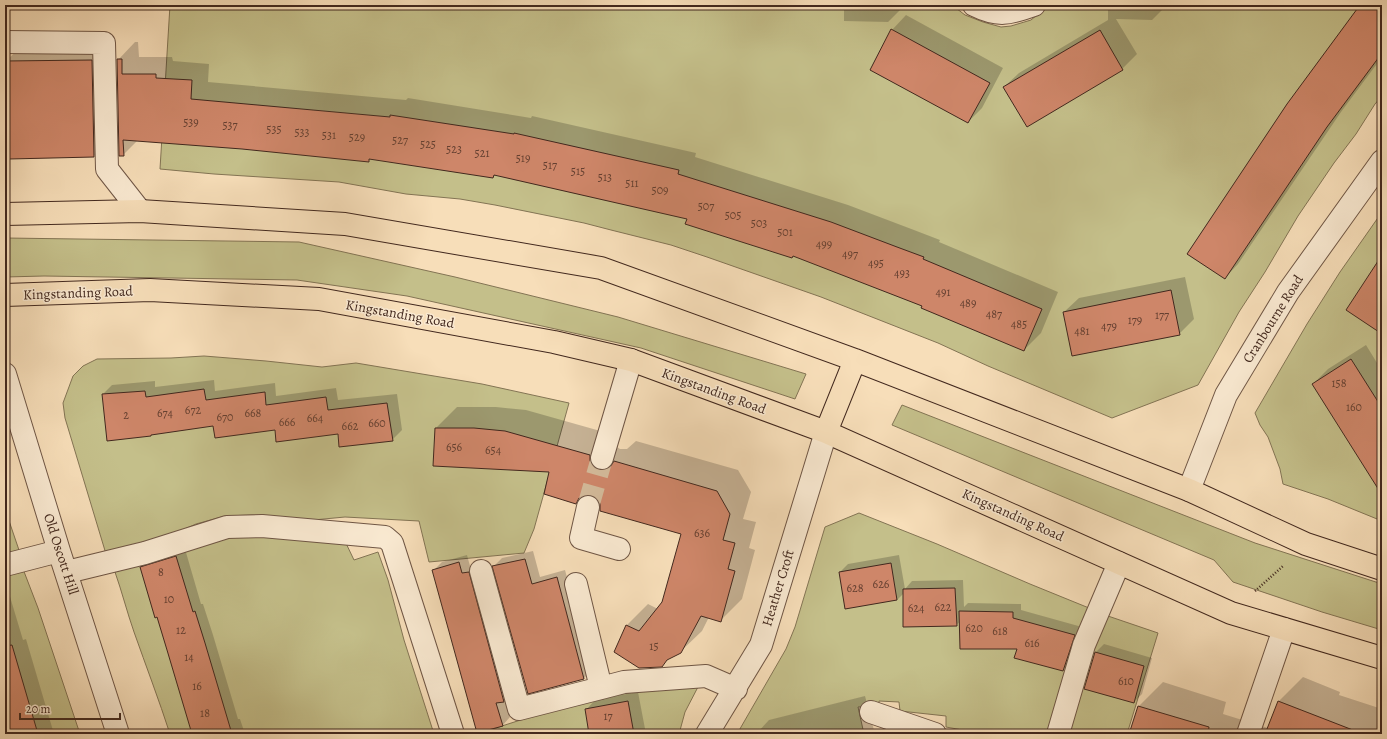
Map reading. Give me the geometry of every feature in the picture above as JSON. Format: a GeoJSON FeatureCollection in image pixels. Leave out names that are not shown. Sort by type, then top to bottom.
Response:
{"type":"FeatureCollection","features":[{"type":"Feature","properties":{"kind":"main road"},"geometry":{"type":"LineString","coordinates":[[5,214],[140,211],[345,224],[601,268],[855,360],[1189,490],[1306,544],[1382,568]]}},
{"type":"Feature","properties":{"kind":"main road","name":"Kingstanding Road"},"geometry":{"type":"LineString","coordinates":[[5,295],[150,290],[319,299],[554,342],[631,360],[826,432],[1232,613],[1382,658]]}},
{"type":"Feature","properties":{"kind":"main road"},"geometry":{"type":"LineString","coordinates":[[826,432],[855,360]]}},
{"type":"Feature","properties":{"kind":"street"},"geometry":{"type":"LineString","coordinates":[[974,5],[986,11],[1007,14],[1034,5]]}},
{"type":"Feature","properties":{"kind":"street"},"geometry":{"type":"LineString","coordinates":[[5,42],[104,44],[107,169],[140,211]]}},
{"type":"Feature","properties":{"kind":"street","name":"Cranbourne Road"},"geometry":{"type":"LineString","coordinates":[[1189,490],[1226,395],[1288,292],[1382,161]]}},
{"type":"Feature","properties":{"kind":"street"},"geometry":{"type":"LineString","coordinates":[[602,458],[631,360]]}},
{"type":"Feature","properties":{"kind":"street","name":"Old Oscott Hill"},"geometry":{"type":"LineString","coordinates":[[5,374],[118,734]]}},
{"type":"Feature","properties":{"kind":"street","name":"Heather Croft"},"geometry":{"type":"LineString","coordinates":[[707,734],[736,689],[761,645],[826,432]]}},
{"type":"Feature","properties":{"kind":"street"},"geometry":{"type":"LineString","coordinates":[[588,507],[581,538],[619,549]]}},
{"type":"Feature","properties":{"kind":"street"},"geometry":{"type":"LineString","coordinates":[[67,572],[145,552],[227,527],[262,526],[385,537],[392,543],[453,734]]}},
{"type":"Feature","properties":{"kind":"street"},"geometry":{"type":"LineString","coordinates":[[5,565],[59,550]]}},
{"type":"Feature","properties":{"kind":"street"},"geometry":{"type":"LineString","coordinates":[[1058,734],[1084,645],[1119,563]]}},
{"type":"Feature","properties":{"kind":"street"},"geometry":{"type":"LineString","coordinates":[[481,571],[519,709],[624,682],[706,676],[736,689]]}},
{"type":"Feature","properties":{"kind":"street"},"geometry":{"type":"LineString","coordinates":[[576,584],[601,688]]}},
{"type":"Feature","properties":{"kind":"street"},"geometry":{"type":"LineString","coordinates":[[1248,734],[1284,629]]}},
{"type":"Feature","properties":{"kind":"street"},"geometry":{"type":"LineString","coordinates":[[871,712],[935,734]]}},
{"type":"Feature","properties":{"kind":"path"},"geometry":{"type":"LineString","coordinates":[[1232,613],[1306,544]]}},
{"type":"Feature","properties":{"kind":"shaded area"},"geometry":{"type":"Polygon","coordinates":[[[170,5],[952,5],[965,15],[1001,27],[1011,26],[1031,20],[1049,5],[1382,5],[1382,96],[1298,216],[1265,272],[1239,312],[1198,385],[1112,418],[988,366],[938,343],[821,297],[671,245],[584,223],[460,199],[406,194],[339,182],[160,169],[170,5]]]}},
{"type":"Feature","properties":{"kind":"shaded area"},"geometry":{"type":"Polygon","coordinates":[[[1382,212],[1382,521],[1328,499],[1283,484],[1280,469],[1268,437],[1260,425],[1255,413],[1307,324],[1340,272],[1382,212]]]}},
{"type":"Feature","properties":{"kind":"shaded area"},"geometry":{"type":"Polygon","coordinates":[[[5,238],[299,242],[455,277],[618,317],[806,374],[795,399],[641,348],[407,296],[297,280],[44,276],[5,277],[5,238]]]}},
{"type":"Feature","properties":{"kind":"shaded area"},"geometry":{"type":"Polygon","coordinates":[[[204,356],[322,367],[356,363],[482,384],[569,403],[534,529],[524,553],[429,562],[419,521],[345,517],[313,520],[252,515],[225,516],[196,524],[164,538],[106,554],[65,418],[63,403],[73,376],[83,366],[97,359],[204,356]]]}},
{"type":"Feature","properties":{"kind":"shaded area"},"geometry":{"type":"Polygon","coordinates":[[[902,405],[1255,543],[1382,584],[1382,630],[1322,612],[1233,582],[1214,560],[892,425],[902,405]]]}},
{"type":"Feature","properties":{"kind":"shaded area"},"geometry":{"type":"Polygon","coordinates":[[[5,509],[21,556],[5,560],[5,509]]]}},
{"type":"Feature","properties":{"kind":"shaded area"},"geometry":{"type":"Polygon","coordinates":[[[859,513],[1089,608],[1047,734],[968,734],[968,731],[946,727],[946,716],[900,711],[899,702],[879,701],[879,706],[858,707],[864,734],[737,734],[786,649],[795,627],[825,527],[859,513]]]}},
{"type":"Feature","properties":{"kind":"shaded area"},"geometry":{"type":"Polygon","coordinates":[[[239,533],[343,537],[354,560],[378,552],[388,580],[404,640],[434,734],[170,734],[134,632],[115,572],[208,540],[239,533]]]}},
{"type":"Feature","properties":{"kind":"shaded area"},"geometry":{"type":"Polygon","coordinates":[[[23,569],[38,608],[80,734],[5,734],[5,574],[23,569]]]}},
{"type":"Feature","properties":{"kind":"shaded area"},"geometry":{"type":"Polygon","coordinates":[[[1105,615],[1158,633],[1127,734],[1065,734],[1105,615]]]}},
{"type":"Feature","properties":{"kind":"shaded area"},"geometry":{"type":"Polygon","coordinates":[[[691,684],[699,685],[685,712],[679,734],[477,734],[586,699],[691,684]]]}},
{"type":"Feature","properties":{"kind":"building"},"geometry":{"type":"Polygon","coordinates":[[[1360,5],[1382,5],[1382,53],[1327,127],[1225,279],[1187,254],[1287,104],[1360,5]]]}},
{"type":"Feature","properties":{"kind":"building"},"geometry":{"type":"Polygon","coordinates":[[[891,29],[990,83],[968,123],[870,70],[891,29]]]}},
{"type":"Feature","properties":{"kind":"building"},"geometry":{"type":"Polygon","coordinates":[[[1100,30],[1123,70],[1027,127],[1003,87],[1100,30]]]}},
{"type":"Feature","properties":{"kind":"building"},"geometry":{"type":"Polygon","coordinates":[[[117,59],[122,59],[122,74],[156,74],[156,78],[192,80],[191,99],[390,117],[390,115],[514,133],[679,170],[678,174],[831,222],[924,257],[923,259],[1042,309],[1024,351],[921,308],[922,306],[793,256],[792,258],[685,224],[687,219],[494,175],[493,178],[369,159],[369,162],[242,149],[123,140],[124,156],[119,156],[117,59]]]}},
{"type":"Feature","properties":{"kind":"building"},"geometry":{"type":"Polygon","coordinates":[[[92,60],[94,157],[9,159],[5,61],[92,60]]]}},
{"type":"Feature","properties":{"kind":"building"},"geometry":{"type":"Polygon","coordinates":[[[1382,255],[1382,334],[1346,310],[1382,255]]]}},
{"type":"Feature","properties":{"kind":"building"},"geometry":{"type":"Polygon","coordinates":[[[1171,290],[1180,335],[1072,356],[1063,312],[1171,290]]]}},
{"type":"Feature","properties":{"kind":"building"},"geometry":{"type":"Polygon","coordinates":[[[1351,359],[1382,408],[1382,495],[1312,384],[1351,359]]]}},
{"type":"Feature","properties":{"kind":"building"},"geometry":{"type":"Polygon","coordinates":[[[204,389],[206,400],[265,392],[266,405],[326,397],[328,410],[387,403],[393,441],[339,447],[338,434],[276,442],[275,430],[215,438],[213,426],[151,436],[107,441],[102,394],[145,391],[146,397],[204,389]]]}},
{"type":"Feature","properties":{"kind":"building"},"geometry":{"type":"Polygon","coordinates":[[[435,428],[474,428],[505,431],[590,455],[590,461],[593,466],[599,470],[605,470],[610,467],[614,461],[717,491],[730,514],[723,540],[735,543],[728,569],[735,571],[721,622],[701,616],[681,653],[667,660],[662,667],[639,668],[614,652],[626,625],[639,631],[662,602],[681,534],[600,511],[600,503],[591,495],[584,495],[579,498],[576,504],[544,494],[549,472],[433,466],[435,428]]]}},
{"type":"Feature","properties":{"kind":"building"},"geometry":{"type":"Polygon","coordinates":[[[176,556],[193,612],[195,611],[232,734],[192,734],[157,617],[155,618],[140,567],[176,556]]]}},
{"type":"Feature","properties":{"kind":"building"},"geometry":{"type":"Polygon","coordinates":[[[525,559],[532,584],[557,577],[584,679],[528,694],[492,566],[525,559]]]}},
{"type":"Feature","properties":{"kind":"building"},"geometry":{"type":"Polygon","coordinates":[[[459,562],[462,573],[469,572],[504,702],[496,703],[503,726],[477,733],[432,570],[459,562]]]}},
{"type":"Feature","properties":{"kind":"building"},"geometry":{"type":"Polygon","coordinates":[[[891,563],[897,600],[845,609],[839,572],[891,563]]]}},
{"type":"Feature","properties":{"kind":"building"},"geometry":{"type":"Polygon","coordinates":[[[955,588],[957,626],[903,627],[903,589],[955,588]]]}},
{"type":"Feature","properties":{"kind":"building"},"geometry":{"type":"Polygon","coordinates":[[[959,611],[1013,612],[1013,618],[1075,635],[1063,671],[1014,658],[1017,649],[960,649],[959,611]]]}},
{"type":"Feature","properties":{"kind":"building"},"geometry":{"type":"Polygon","coordinates":[[[12,645],[38,734],[5,734],[5,646],[12,645]]]}},
{"type":"Feature","properties":{"kind":"building"},"geometry":{"type":"Polygon","coordinates":[[[1095,652],[1144,666],[1134,703],[1084,689],[1095,652]]]}},
{"type":"Feature","properties":{"kind":"building"},"geometry":{"type":"Polygon","coordinates":[[[628,701],[634,734],[589,734],[585,709],[628,701]]]}},
{"type":"Feature","properties":{"kind":"building"},"geometry":{"type":"Polygon","coordinates":[[[1278,701],[1358,732],[1358,734],[1265,734],[1278,701]]]}},
{"type":"Feature","properties":{"kind":"building"},"geometry":{"type":"Polygon","coordinates":[[[1138,706],[1209,727],[1208,734],[1129,734],[1138,706]]]}},
{"type":"Feature","properties":{"kind":"tunnel"},"geometry":{"type":"LineString","coordinates":[[588,507],[602,458]]}}]}
